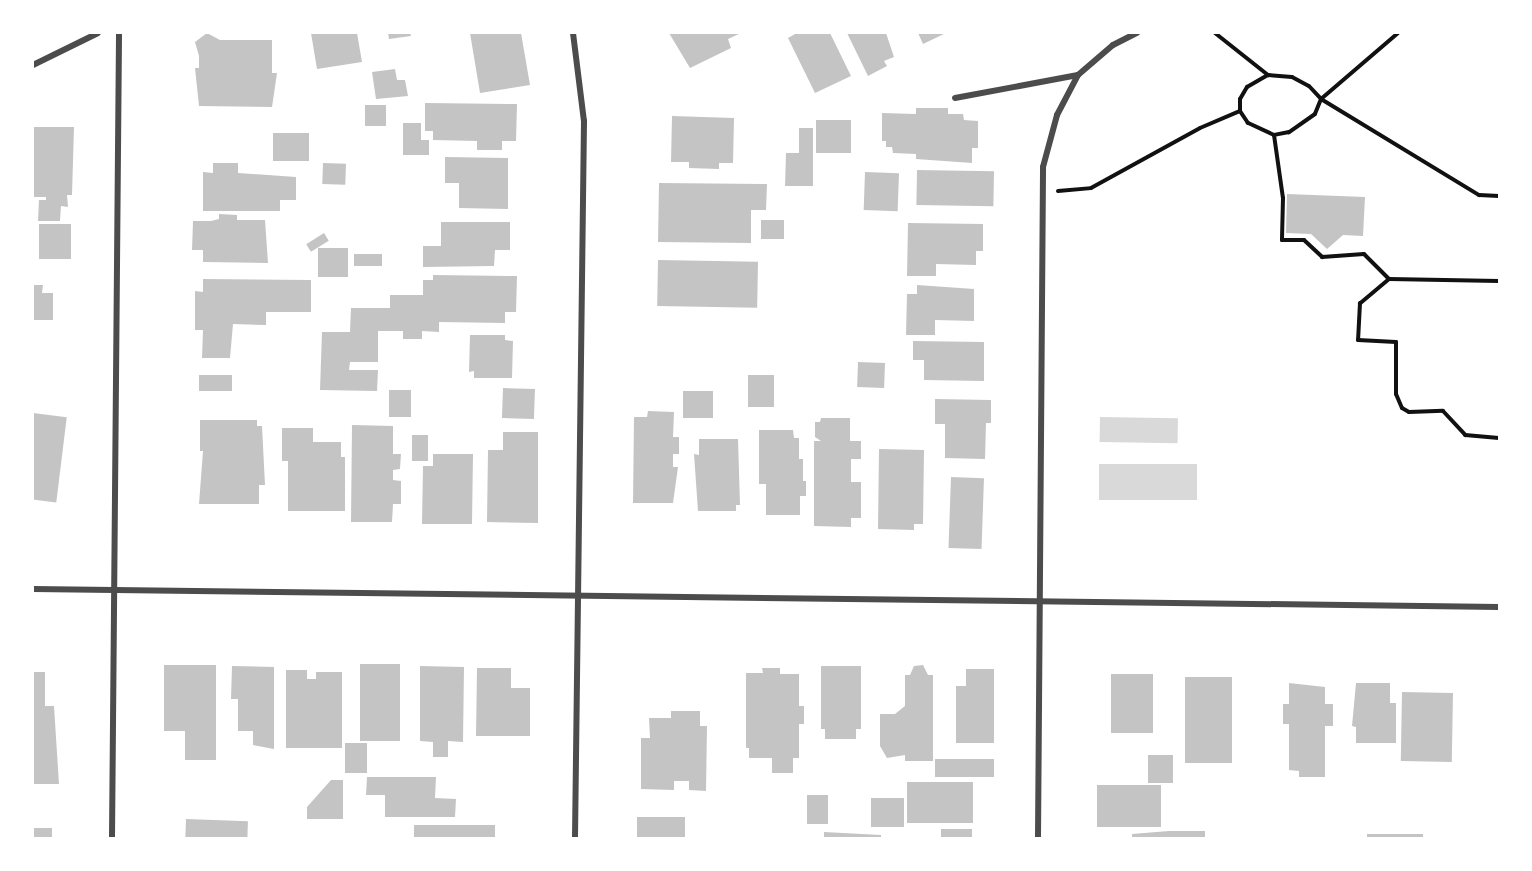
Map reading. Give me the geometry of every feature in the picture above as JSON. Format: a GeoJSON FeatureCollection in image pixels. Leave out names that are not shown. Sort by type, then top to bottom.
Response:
{"type":"FeatureCollection","features":[{"type":"Feature","properties":{"kind":"street"},"geometry":{"type":"LineString","coordinates":[[33,65],[98,33]]}},
{"type":"Feature","properties":{"kind":"street"},"geometry":{"type":"LineString","coordinates":[[111,838],[119,33]]}},
{"type":"Feature","properties":{"kind":"street"},"geometry":{"type":"LineString","coordinates":[[573,33],[584,121],[575,838]]}},
{"type":"Feature","properties":{"kind":"street"},"geometry":{"type":"LineString","coordinates":[[1038,838],[1043,167],[1057,115],[1078,75],[1113,45],[1137,33]]}},
{"type":"Feature","properties":{"kind":"street"},"geometry":{"type":"LineString","coordinates":[[955,98],[1078,75]]}},
{"type":"Feature","properties":{"kind":"street"},"geometry":{"type":"LineString","coordinates":[[33,589],[1499,607]]}},
{"type":"Feature","properties":{"kind":"path"},"geometry":{"type":"LineString","coordinates":[[1215,33],[1268,75],[1292,77],[1310,86],[1321,99],[1479,195],[1499,196]]}},
{"type":"Feature","properties":{"kind":"path"},"geometry":{"type":"LineString","coordinates":[[1240,111],[1259,132],[1274,135],[1304,124],[1315,114],[1321,99],[1398,33]]}},
{"type":"Feature","properties":{"kind":"path"},"geometry":{"type":"LineString","coordinates":[[1240,111],[1247,87],[1268,75]]}},
{"type":"Feature","properties":{"kind":"path"},"geometry":{"type":"LineString","coordinates":[[1043,193],[1091,188],[1200,128],[1240,111]]}},
{"type":"Feature","properties":{"kind":"path"},"geometry":{"type":"LineString","coordinates":[[1274,135],[1283,198],[1282,240],[1304,240],[1322,257],[1364,254],[1389,279]]}},
{"type":"Feature","properties":{"kind":"path"},"geometry":{"type":"LineString","coordinates":[[1499,281],[1389,279],[1360,303],[1358,340],[1396,342],[1396,394],[1402,408],[1409,411],[1443,411],[1466,435],[1499,438]]}},
{"type":"Feature","properties":{"kind":"shaded area"},"geometry":{"type":"Polygon","coordinates":[[[1100,417],[1178,418],[1178,443],[1100,442],[1100,417]]]}},
{"type":"Feature","properties":{"kind":"shaded area"},"geometry":{"type":"Polygon","coordinates":[[[1099,464],[1197,464],[1197,500],[1099,500],[1099,464]]]}},
{"type":"Feature","properties":{"kind":"building"},"geometry":{"type":"Polygon","coordinates":[[[207,33],[220,40],[272,40],[272,73],[277,73],[272,107],[199,106],[195,68],[199,68],[199,56],[195,42],[207,33]]]}},
{"type":"Feature","properties":{"kind":"building"},"geometry":{"type":"Polygon","coordinates":[[[311,33],[357,33],[362,62],[317,69],[311,33]]]}},
{"type":"Feature","properties":{"kind":"building"},"geometry":{"type":"Polygon","coordinates":[[[388,33],[410,33],[411,36],[389,39],[388,33]]]}},
{"type":"Feature","properties":{"kind":"building"},"geometry":{"type":"Polygon","coordinates":[[[470,33],[521,33],[530,85],[480,93],[470,33]]]}},
{"type":"Feature","properties":{"kind":"building"},"geometry":{"type":"Polygon","coordinates":[[[669,33],[741,33],[728,39],[731,48],[690,68],[669,33]]]}},
{"type":"Feature","properties":{"kind":"building"},"geometry":{"type":"Polygon","coordinates":[[[797,33],[830,33],[851,76],[815,93],[788,38],[797,33]]]}},
{"type":"Feature","properties":{"kind":"building"},"geometry":{"type":"Polygon","coordinates":[[[847,33],[886,33],[894,57],[884,61],[887,66],[868,76],[847,33]]]}},
{"type":"Feature","properties":{"kind":"building"},"geometry":{"type":"Polygon","coordinates":[[[918,33],[946,33],[923,44],[918,33]]]}},
{"type":"Feature","properties":{"kind":"building"},"geometry":{"type":"Polygon","coordinates":[[[395,69],[397,80],[405,80],[408,96],[376,99],[372,72],[395,69]]]}},
{"type":"Feature","properties":{"kind":"building"},"geometry":{"type":"Polygon","coordinates":[[[425,103],[517,104],[516,141],[502,141],[502,150],[477,150],[477,141],[433,140],[433,131],[425,131],[425,103]]]}},
{"type":"Feature","properties":{"kind":"building"},"geometry":{"type":"Polygon","coordinates":[[[365,105],[386,105],[386,126],[365,126],[365,105]]]}},
{"type":"Feature","properties":{"kind":"building"},"geometry":{"type":"Polygon","coordinates":[[[916,108],[948,108],[948,114],[963,114],[964,120],[978,121],[978,148],[972,148],[972,163],[916,159],[916,154],[893,153],[892,147],[886,147],[886,141],[882,141],[882,113],[916,114],[916,108]]]}},
{"type":"Feature","properties":{"kind":"building"},"geometry":{"type":"Polygon","coordinates":[[[672,116],[734,118],[733,163],[719,163],[719,169],[689,168],[689,162],[671,162],[672,116]]]}},
{"type":"Feature","properties":{"kind":"building"},"geometry":{"type":"Polygon","coordinates":[[[816,120],[851,120],[851,153],[816,153],[816,120]]]}},
{"type":"Feature","properties":{"kind":"building"},"geometry":{"type":"Polygon","coordinates":[[[403,123],[421,123],[421,140],[429,140],[429,155],[403,155],[403,123]]]}},
{"type":"Feature","properties":{"kind":"building"},"geometry":{"type":"Polygon","coordinates":[[[33,127],[74,127],[72,195],[67,195],[68,207],[61,206],[60,221],[38,221],[39,200],[46,200],[46,197],[33,197],[33,127]]]}},
{"type":"Feature","properties":{"kind":"building"},"geometry":{"type":"Polygon","coordinates":[[[799,128],[813,128],[813,186],[785,186],[786,153],[799,153],[799,128]]]}},
{"type":"Feature","properties":{"kind":"building"},"geometry":{"type":"Polygon","coordinates":[[[273,133],[309,133],[309,161],[273,161],[273,133]]]}},
{"type":"Feature","properties":{"kind":"building"},"geometry":{"type":"Polygon","coordinates":[[[445,157],[508,158],[508,209],[459,208],[459,183],[445,183],[445,157]]]}},
{"type":"Feature","properties":{"kind":"building"},"geometry":{"type":"Polygon","coordinates":[[[213,163],[238,163],[238,173],[296,177],[296,200],[280,200],[280,211],[203,211],[203,172],[213,173],[213,163]]]}},
{"type":"Feature","properties":{"kind":"building"},"geometry":{"type":"Polygon","coordinates":[[[323,163],[346,164],[345,185],[322,184],[323,163]]]}},
{"type":"Feature","properties":{"kind":"building"},"geometry":{"type":"Polygon","coordinates":[[[917,170],[994,171],[993,206],[916,205],[917,170]]]}},
{"type":"Feature","properties":{"kind":"building"},"geometry":{"type":"Polygon","coordinates":[[[865,172],[899,173],[898,211],[864,210],[865,172]]]}},
{"type":"Feature","properties":{"kind":"building"},"geometry":{"type":"Polygon","coordinates":[[[659,183],[767,184],[766,210],[751,210],[751,243],[658,242],[659,183]]]}},
{"type":"Feature","properties":{"kind":"building"},"geometry":{"type":"Polygon","coordinates":[[[1287,194],[1365,197],[1363,236],[1343,235],[1327,249],[1311,234],[1286,233],[1287,194]]]}},
{"type":"Feature","properties":{"kind":"building"},"geometry":{"type":"Polygon","coordinates":[[[219,214],[237,215],[237,220],[265,220],[268,263],[203,262],[203,250],[192,250],[193,221],[219,219],[219,214]]]}},
{"type":"Feature","properties":{"kind":"building"},"geometry":{"type":"Polygon","coordinates":[[[761,220],[784,220],[784,239],[761,239],[761,220]]]}},
{"type":"Feature","properties":{"kind":"building"},"geometry":{"type":"Polygon","coordinates":[[[441,222],[510,222],[510,250],[495,250],[494,266],[423,267],[423,246],[441,246],[441,222]]]}},
{"type":"Feature","properties":{"kind":"building"},"geometry":{"type":"Polygon","coordinates":[[[908,223],[983,224],[983,251],[976,251],[976,265],[936,264],[936,276],[907,276],[908,223]]]}},
{"type":"Feature","properties":{"kind":"building"},"geometry":{"type":"Polygon","coordinates":[[[39,224],[71,224],[71,259],[39,259],[39,224]]]}},
{"type":"Feature","properties":{"kind":"building"},"geometry":{"type":"Polygon","coordinates":[[[324,233],[329,241],[311,252],[306,244],[324,233]]]}},
{"type":"Feature","properties":{"kind":"building"},"geometry":{"type":"Polygon","coordinates":[[[318,248],[348,248],[348,277],[318,277],[318,248]]]}},
{"type":"Feature","properties":{"kind":"building"},"geometry":{"type":"Polygon","coordinates":[[[354,254],[382,254],[382,266],[354,266],[354,254]]]}},
{"type":"Feature","properties":{"kind":"building"},"geometry":{"type":"Polygon","coordinates":[[[658,260],[758,262],[757,308],[657,306],[658,260]]]}},
{"type":"Feature","properties":{"kind":"building"},"geometry":{"type":"Polygon","coordinates":[[[433,275],[517,276],[516,312],[505,312],[505,323],[439,322],[439,332],[422,331],[422,339],[403,339],[403,331],[378,331],[378,362],[350,362],[349,370],[378,370],[377,391],[320,390],[322,332],[350,332],[351,308],[390,308],[390,295],[423,295],[423,280],[433,280],[433,275]]]}},
{"type":"Feature","properties":{"kind":"building"},"geometry":{"type":"Polygon","coordinates":[[[203,279],[311,280],[311,312],[266,312],[266,325],[233,324],[230,358],[202,358],[203,330],[195,330],[195,291],[203,292],[203,279]]]}},
{"type":"Feature","properties":{"kind":"building"},"geometry":{"type":"Polygon","coordinates":[[[33,285],[43,285],[42,293],[53,293],[53,320],[33,320],[33,285]]]}},
{"type":"Feature","properties":{"kind":"building"},"geometry":{"type":"Polygon","coordinates":[[[917,285],[974,289],[974,321],[935,320],[935,335],[906,335],[907,294],[917,294],[917,285]]]}},
{"type":"Feature","properties":{"kind":"building"},"geometry":{"type":"Polygon","coordinates":[[[470,335],[505,335],[505,340],[513,341],[512,378],[474,378],[474,371],[469,372],[470,335]]]}},
{"type":"Feature","properties":{"kind":"building"},"geometry":{"type":"Polygon","coordinates":[[[913,341],[984,342],[984,381],[924,380],[924,360],[913,360],[913,341]]]}},
{"type":"Feature","properties":{"kind":"building"},"geometry":{"type":"Polygon","coordinates":[[[858,362],[885,363],[884,388],[857,387],[858,362]]]}},
{"type":"Feature","properties":{"kind":"building"},"geometry":{"type":"Polygon","coordinates":[[[199,375],[232,375],[232,391],[199,391],[199,375]]]}},
{"type":"Feature","properties":{"kind":"building"},"geometry":{"type":"Polygon","coordinates":[[[748,375],[774,375],[774,407],[748,407],[748,375]]]}},
{"type":"Feature","properties":{"kind":"building"},"geometry":{"type":"Polygon","coordinates":[[[503,388],[535,389],[534,419],[502,418],[503,388]]]}},
{"type":"Feature","properties":{"kind":"building"},"geometry":{"type":"Polygon","coordinates":[[[389,390],[411,390],[411,417],[389,417],[389,390]]]}},
{"type":"Feature","properties":{"kind":"building"},"geometry":{"type":"Polygon","coordinates":[[[683,391],[713,391],[713,418],[683,418],[683,391]]]}},
{"type":"Feature","properties":{"kind":"building"},"geometry":{"type":"Polygon","coordinates":[[[935,399],[991,400],[991,423],[986,423],[985,459],[945,458],[945,424],[935,424],[935,399]]]}},
{"type":"Feature","properties":{"kind":"building"},"geometry":{"type":"Polygon","coordinates":[[[648,411],[674,412],[673,437],[679,437],[679,454],[673,454],[673,467],[678,467],[673,503],[633,503],[634,417],[647,417],[648,411]]]}},
{"type":"Feature","properties":{"kind":"building"},"geometry":{"type":"Polygon","coordinates":[[[33,413],[67,417],[56,503],[33,500],[33,413]]]}},
{"type":"Feature","properties":{"kind":"building"},"geometry":{"type":"Polygon","coordinates":[[[821,418],[850,418],[850,441],[861,441],[861,459],[851,459],[851,482],[861,482],[861,518],[851,518],[851,527],[814,526],[814,441],[821,441],[815,437],[815,422],[820,422],[821,418]]]}},
{"type":"Feature","properties":{"kind":"building"},"geometry":{"type":"Polygon","coordinates":[[[200,420],[257,420],[257,426],[262,426],[265,485],[259,485],[259,504],[199,504],[203,451],[200,451],[200,420]]]}},
{"type":"Feature","properties":{"kind":"building"},"geometry":{"type":"Polygon","coordinates":[[[352,425],[393,426],[393,454],[401,454],[400,469],[393,470],[393,480],[401,481],[401,504],[393,504],[392,522],[351,522],[352,425]]]}},
{"type":"Feature","properties":{"kind":"building"},"geometry":{"type":"Polygon","coordinates":[[[282,428],[313,428],[313,442],[341,442],[341,457],[345,457],[345,511],[288,511],[288,461],[282,461],[282,428]]]}},
{"type":"Feature","properties":{"kind":"building"},"geometry":{"type":"Polygon","coordinates":[[[759,430],[793,430],[794,438],[799,438],[799,459],[803,459],[803,481],[806,481],[806,496],[800,496],[800,515],[766,515],[766,484],[759,484],[759,430]]]}},
{"type":"Feature","properties":{"kind":"building"},"geometry":{"type":"Polygon","coordinates":[[[503,432],[538,432],[538,523],[487,522],[488,450],[503,450],[503,432]]]}},
{"type":"Feature","properties":{"kind":"building"},"geometry":{"type":"Polygon","coordinates":[[[412,435],[428,435],[428,461],[412,461],[412,435]]]}},
{"type":"Feature","properties":{"kind":"building"},"geometry":{"type":"Polygon","coordinates":[[[699,439],[738,439],[740,505],[736,505],[736,511],[698,511],[694,454],[699,455],[699,439]]]}},
{"type":"Feature","properties":{"kind":"building"},"geometry":{"type":"Polygon","coordinates":[[[879,449],[924,450],[923,524],[914,524],[914,530],[878,529],[879,449]]]}},
{"type":"Feature","properties":{"kind":"building"},"geometry":{"type":"Polygon","coordinates":[[[433,454],[473,454],[472,524],[422,524],[423,466],[433,466],[433,454]]]}},
{"type":"Feature","properties":{"kind":"building"},"geometry":{"type":"Polygon","coordinates":[[[951,477],[984,478],[982,549],[949,548],[951,477]]]}},
{"type":"Feature","properties":{"kind":"building"},"geometry":{"type":"Polygon","coordinates":[[[360,664],[400,664],[400,741],[360,741],[360,664]]]}},
{"type":"Feature","properties":{"kind":"building"},"geometry":{"type":"Polygon","coordinates":[[[164,665],[216,665],[216,760],[185,760],[185,731],[164,731],[164,665]]]}},
{"type":"Feature","properties":{"kind":"building"},"geometry":{"type":"Polygon","coordinates":[[[923,665],[928,675],[933,675],[933,761],[905,761],[905,755],[887,758],[880,746],[880,714],[895,714],[905,706],[905,675],[910,675],[914,666],[923,665]]]}},
{"type":"Feature","properties":{"kind":"building"},"geometry":{"type":"Polygon","coordinates":[[[232,666],[274,667],[274,749],[253,745],[253,731],[238,731],[238,699],[231,699],[232,666]]]}},
{"type":"Feature","properties":{"kind":"building"},"geometry":{"type":"Polygon","coordinates":[[[420,666],[464,667],[463,742],[448,741],[448,757],[433,757],[433,742],[420,741],[420,666]]]}},
{"type":"Feature","properties":{"kind":"building"},"geometry":{"type":"Polygon","coordinates":[[[821,666],[861,666],[861,729],[856,729],[856,739],[825,739],[825,729],[821,729],[821,666]]]}},
{"type":"Feature","properties":{"kind":"building"},"geometry":{"type":"Polygon","coordinates":[[[477,668],[511,668],[511,688],[530,688],[530,736],[476,736],[477,668]]]}},
{"type":"Feature","properties":{"kind":"building"},"geometry":{"type":"Polygon","coordinates":[[[762,668],[780,668],[780,674],[799,674],[799,706],[804,706],[804,724],[799,724],[799,758],[793,758],[793,773],[772,773],[772,758],[749,758],[749,748],[746,748],[746,673],[763,673],[762,668]]]}},
{"type":"Feature","properties":{"kind":"building"},"geometry":{"type":"Polygon","coordinates":[[[966,669],[994,669],[994,743],[956,743],[956,686],[966,686],[966,669]]]}},
{"type":"Feature","properties":{"kind":"building"},"geometry":{"type":"Polygon","coordinates":[[[286,670],[307,670],[307,679],[316,679],[316,672],[342,672],[342,748],[286,748],[286,670]]]}},
{"type":"Feature","properties":{"kind":"building"},"geometry":{"type":"Polygon","coordinates":[[[33,672],[45,672],[45,706],[54,706],[59,784],[33,784],[33,672]]]}},
{"type":"Feature","properties":{"kind":"building"},"geometry":{"type":"Polygon","coordinates":[[[1111,674],[1153,674],[1153,733],[1111,733],[1111,674]]]}},
{"type":"Feature","properties":{"kind":"building"},"geometry":{"type":"Polygon","coordinates":[[[1185,677],[1232,677],[1232,763],[1185,763],[1185,677]]]}},
{"type":"Feature","properties":{"kind":"building"},"geometry":{"type":"Polygon","coordinates":[[[1289,683],[1325,687],[1325,704],[1333,704],[1333,726],[1325,726],[1325,777],[1299,777],[1299,771],[1289,770],[1289,724],[1283,724],[1283,704],[1289,704],[1289,683]]]}},
{"type":"Feature","properties":{"kind":"building"},"geometry":{"type":"Polygon","coordinates":[[[1356,683],[1390,683],[1390,703],[1396,703],[1396,743],[1356,743],[1356,727],[1352,726],[1356,683]]]}},
{"type":"Feature","properties":{"kind":"building"},"geometry":{"type":"Polygon","coordinates":[[[1402,692],[1453,693],[1452,762],[1401,761],[1402,692]]]}},
{"type":"Feature","properties":{"kind":"building"},"geometry":{"type":"Polygon","coordinates":[[[671,711],[700,711],[700,726],[707,726],[706,791],[689,790],[689,781],[674,781],[674,790],[641,789],[641,738],[650,738],[649,718],[671,718],[671,711]]]}},
{"type":"Feature","properties":{"kind":"building"},"geometry":{"type":"Polygon","coordinates":[[[345,743],[367,743],[367,773],[345,773],[345,743]]]}},
{"type":"Feature","properties":{"kind":"building"},"geometry":{"type":"Polygon","coordinates":[[[1148,755],[1173,755],[1173,783],[1148,783],[1148,755]]]}},
{"type":"Feature","properties":{"kind":"building"},"geometry":{"type":"Polygon","coordinates":[[[935,759],[994,759],[994,777],[935,777],[935,759]]]}},
{"type":"Feature","properties":{"kind":"building"},"geometry":{"type":"Polygon","coordinates":[[[367,777],[436,777],[435,798],[456,799],[455,817],[385,817],[385,795],[366,795],[367,777]]]}},
{"type":"Feature","properties":{"kind":"building"},"geometry":{"type":"Polygon","coordinates":[[[331,780],[343,780],[343,819],[307,819],[307,807],[331,780]]]}},
{"type":"Feature","properties":{"kind":"building"},"geometry":{"type":"Polygon","coordinates":[[[907,782],[973,782],[973,823],[907,823],[907,782]]]}},
{"type":"Feature","properties":{"kind":"building"},"geometry":{"type":"Polygon","coordinates":[[[1097,785],[1161,785],[1161,827],[1097,827],[1097,785]]]}},
{"type":"Feature","properties":{"kind":"building"},"geometry":{"type":"Polygon","coordinates":[[[807,795],[828,795],[828,824],[807,824],[807,795]]]}},
{"type":"Feature","properties":{"kind":"building"},"geometry":{"type":"Polygon","coordinates":[[[871,798],[904,798],[904,827],[871,827],[871,798]]]}},
{"type":"Feature","properties":{"kind":"building"},"geometry":{"type":"Polygon","coordinates":[[[637,817],[685,817],[685,838],[637,838],[637,817]]]}},
{"type":"Feature","properties":{"kind":"building"},"geometry":{"type":"Polygon","coordinates":[[[186,819],[248,821],[247,838],[185,838],[186,819]]]}},
{"type":"Feature","properties":{"kind":"building"},"geometry":{"type":"Polygon","coordinates":[[[414,825],[495,825],[495,838],[414,838],[414,825]]]}},
{"type":"Feature","properties":{"kind":"building"},"geometry":{"type":"Polygon","coordinates":[[[33,828],[52,828],[52,838],[33,838],[33,828]]]}},
{"type":"Feature","properties":{"kind":"building"},"geometry":{"type":"Polygon","coordinates":[[[941,829],[972,829],[972,838],[941,838],[941,829]]]}},
{"type":"Feature","properties":{"kind":"building"},"geometry":{"type":"Polygon","coordinates":[[[1205,831],[1205,838],[1132,838],[1132,834],[1205,831]]]}},
{"type":"Feature","properties":{"kind":"building"},"geometry":{"type":"Polygon","coordinates":[[[824,832],[881,835],[881,838],[824,838],[824,832]]]}},
{"type":"Feature","properties":{"kind":"building"},"geometry":{"type":"Polygon","coordinates":[[[1367,834],[1423,834],[1423,838],[1367,838],[1367,834]]]}}]}
